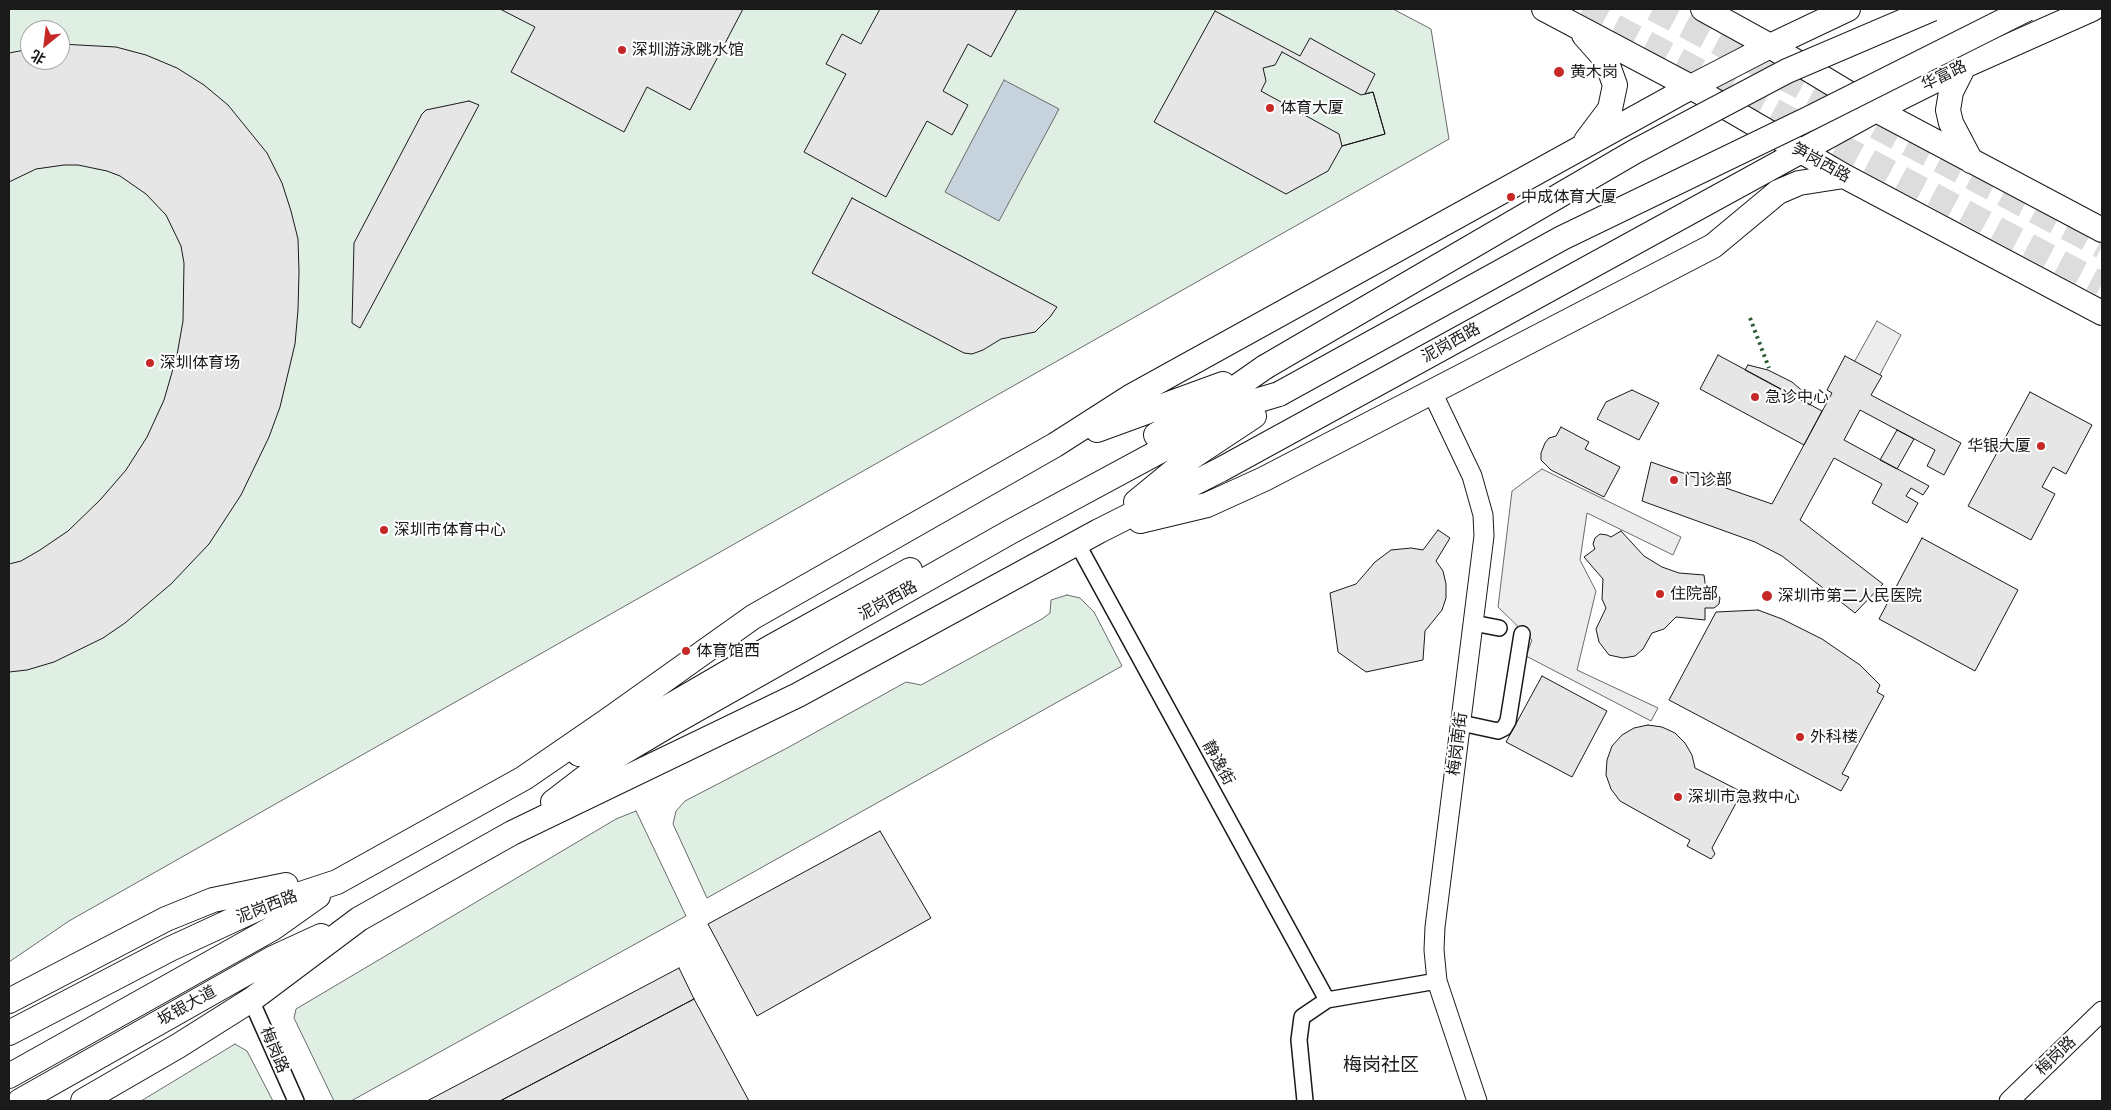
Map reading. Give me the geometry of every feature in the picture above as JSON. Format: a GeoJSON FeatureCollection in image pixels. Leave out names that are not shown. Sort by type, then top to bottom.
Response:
{"type":"FeatureCollection","features":[{"type":"Feature","properties":{"kind":"main road","name":"笋岗西路"},"geometry":{"type":"LineString","coordinates":[[1544,9],[1691,87],[1844,176],[2102,313]]}},
{"type":"Feature","properties":{"kind":"main road"},"geometry":{"type":"LineString","coordinates":[[1703,9],[1770,46],[1876,110],[2102,230]]}},
{"type":"Feature","properties":{"kind":"main road"},"geometry":{"type":"LineString","coordinates":[[1691,87],[1770,46],[1848,9]]}},
{"type":"Feature","properties":{"kind":"main road","name":"泥岗西路"},"geometry":{"type":"LineString","coordinates":[[524,778],[613,739],[771,647],[1173,425],[1222,397],[1265,367],[1634,152],[1787,71],[1932,9]]}},
{"type":"Feature","properties":{"kind":"main road","name":"华富路"},"geometry":{"type":"LineString","coordinates":[[1810,118],[2027,9]]}},
{"type":"Feature","properties":{"kind":"main road","name":"华富路"},"geometry":{"type":"LineString","coordinates":[[1800,152],[1876,110],[1964,66],[2092,9]]}},
{"type":"Feature","properties":{"kind":"main road"},"geometry":{"type":"LineString","coordinates":[[1574,24],[1606,60],[1612,72],[1615,85],[1610,109],[1581,148]]}},
{"type":"Feature","properties":{"kind":"main road"},"geometry":{"type":"LineString","coordinates":[[1964,66],[1952,92],[1948,110],[1951,123],[1971,161]]}},
{"type":"Feature","properties":{"kind":"main road","name":"泥岗西路"},"geometry":{"type":"LineString","coordinates":[[9,1033],[170,949],[261,907],[337,882],[524,778],[753,617],[1055,446],[1130,397],[1691,87]]}},
{"type":"Feature","properties":{"kind":"main road","name":"泥岗西路"},"geometry":{"type":"LineString","coordinates":[[512,833],[600,766],[669,725],[1109,478],[1249,403],[1279,394],[1562,238],[1810,118]]}},
{"type":"Feature","properties":{"kind":"main road","name":"泥岗西路"},"geometry":{"type":"LineString","coordinates":[[84,1101],[178,1046],[251,1000],[359,919],[512,833],[798,695],[1099,531],[1220,470],[1800,152]]}},
{"type":"Feature","properties":{"kind":"main road"},"geometry":{"type":"LineString","coordinates":[[1099,531],[1208,505],[1320,452],[1713,246],[1778,192],[1799,183],[1844,176]]}},
{"type":"Feature","properties":{"kind":"main road","name":"泥岗西路"},"geometry":{"type":"LineString","coordinates":[[1055,446],[1265,367]]}},
{"type":"Feature","properties":{"kind":"main road","name":"泥岗西路"},"geometry":{"type":"LineString","coordinates":[[1099,531],[1186,461],[1255,415],[1279,394]]}},
{"type":"Feature","properties":{"kind":"main road"},"geometry":{"type":"LineString","coordinates":[[9,1001],[166,919],[214,900],[280,885],[337,882]]}},
{"type":"Feature","properties":{"kind":"main road","name":"坂银大道"},"geometry":{"type":"LineString","coordinates":[[9,1076],[273,928],[337,882]]}},
{"type":"Feature","properties":{"kind":"main road","name":"坂银大道"},"geometry":{"type":"LineString","coordinates":[[20,1101],[273,958],[359,919]]}},
{"type":"Feature","properties":{"kind":"main road"},"geometry":{"type":"LineString","coordinates":[[9,1020],[62,1004]]}},
{"type":"Feature","properties":{"kind":"street","name":"梅岗南街"},"geometry":{"type":"LineString","coordinates":[[1432,392],[1472,476],[1483,516],[1484,536],[1435,926],[1434,950],[1438,981],[1477,1101]]}},
{"type":"Feature","properties":{"kind":"street","name":"静逸街"},"geometry":{"type":"LineString","coordinates":[[1077,543],[1327,1000]]}},
{"type":"Feature","properties":{"kind":"street"},"geometry":{"type":"LineString","coordinates":[[1473,623],[1499,628]]}},
{"type":"Feature","properties":{"kind":"street"},"geometry":{"type":"LineString","coordinates":[[1461,723],[1498,731],[1504,728],[1508,722],[1522,634]]}},
{"type":"Feature","properties":{"kind":"street"},"geometry":{"type":"LineString","coordinates":[[1305,1101],[1300,1040],[1302,1018],[1327,1000],[1438,981]]}},
{"type":"Feature","properties":{"kind":"street","name":"梅岗路"},"geometry":{"type":"LineString","coordinates":[[251,1000],[296,1101]]}},
{"type":"Feature","properties":{"kind":"street","name":"梅岗路"},"geometry":{"type":"LineString","coordinates":[[2009,1101],[2102,1011]]}},
{"type":"Feature","properties":{"kind":"green space","name":"深圳市体育中心"},"geometry":{"type":"Polygon","coordinates":[[[9,9],[1393,9],[1431,29],[1449,139],[69,921],[9,962],[9,9]]]}},
{"type":"Feature","properties":{"kind":"green space"},"geometry":{"type":"Polygon","coordinates":[[[1067,595],[1080,598],[1094,612],[1122,666],[707,898],[673,824],[676,811],[685,801],[789,747],[906,682],[921,685],[1042,619],[1050,613],[1051,600],[1067,595]]]}},
{"type":"Feature","properties":{"kind":"green space"},"geometry":{"type":"Polygon","coordinates":[[[636,811],[686,916],[351,1101],[334,1101],[294,1018],[296,1009],[616,819],[636,811]]]}},
{"type":"Feature","properties":{"kind":"green space"},"geometry":{"type":"Polygon","coordinates":[[[235,1044],[247,1051],[273,1101],[141,1101],[235,1044]]]}},
{"type":"Feature","properties":{"kind":"shaded area"},"geometry":{"type":"Polygon","coordinates":[[[1004,80],[1059,109],[999,221],[945,192],[1004,80]]]}},
{"type":"Feature","properties":{"kind":"shaded area"},"geometry":{"type":"Polygon","coordinates":[[[1877,321],[1901,335],[1877,380],[1852,366],[1877,321]]]}},
{"type":"Feature","properties":{"kind":"shaded area"},"geometry":{"type":"Polygon","coordinates":[[[1542,469],[1681,537],[1673,555],[1587,513],[1580,560],[1596,591],[1577,670],[1658,708],[1651,721],[1526,656],[1532,640],[1498,607],[1512,491],[1542,469]]]}},
{"type":"Feature","properties":{"kind":"building","name":"深圳游泳跳水馆"},"geometry":{"type":"Polygon","coordinates":[[[500,9],[743,9],[690,110],[647,87],[624,132],[511,72],[535,27],[500,9]]]}},
{"type":"Feature","properties":{"kind":"building"},"geometry":{"type":"Polygon","coordinates":[[[880,9],[1017,9],[991,57],[968,44],[943,91],[968,105],[952,135],[927,121],[886,197],[804,152],[846,74],[826,64],[842,34],[861,44],[880,9]]]}},
{"type":"Feature","properties":{"kind":"building","name":"体育大厦"},"geometry":{"type":"Polygon","coordinates":[[[1215,11],[1300,56],[1310,38],[1375,74],[1365,94],[1373,92],[1385,134],[1342,146],[1328,171],[1286,194],[1154,122],[1215,11]]]}},
{"type":"Feature","properties":{"kind":"building","name":"深圳体育场"},"geometry":{"type":"Polygon","coordinates":[[[70,45],[116,47],[146,55],[177,68],[204,85],[228,105],[267,153],[282,183],[291,211],[298,239],[299,272],[295,344],[280,407],[269,437],[241,495],[209,544],[171,584],[125,623],[103,638],[54,662],[27,670],[9,672],[9,564],[21,561],[68,531],[100,500],[126,470],[147,437],[164,400],[177,355],[183,321],[184,263],[181,246],[166,215],[146,194],[120,176],[107,171],[78,165],[64,165],[36,169],[9,182],[9,53],[20,51],[20,70],[70,70],[70,45]]]}},
{"type":"Feature","properties":{"kind":"building"},"geometry":{"type":"Polygon","coordinates":[[[1282,52],[1361,95],[1373,92],[1385,134],[1342,146],[1339,134],[1261,91],[1266,81],[1263,68],[1275,65],[1282,52]]]}},
{"type":"Feature","properties":{"kind":"building"},"geometry":{"type":"Polygon","coordinates":[[[469,101],[479,105],[360,328],[352,323],[354,243],[422,114],[426,110],[469,101]]]}},
{"type":"Feature","properties":{"kind":"building"},"geometry":{"type":"Polygon","coordinates":[[[852,198],[1057,307],[1035,332],[1001,339],[983,350],[972,354],[964,353],[812,273],[852,198]]]}},
{"type":"Feature","properties":{"kind":"building","name":"急诊中心"},"geometry":{"type":"Polygon","coordinates":[[[1718,355],[1822,411],[1804,445],[1700,389],[1718,355]]]}},
{"type":"Feature","properties":{"kind":"building","name":"门诊部"},"geometry":{"type":"Polygon","coordinates":[[[1845,356],[1882,376],[1871,395],[1961,443],[1944,475],[1927,466],[1935,450],[1860,410],[1844,440],[1929,486],[1923,495],[1911,488],[1906,496],[1918,503],[1907,523],[1872,503],[1882,484],[1834,458],[1800,520],[1883,584],[1855,613],[1782,556],[1755,542],[1642,501],[1651,462],[1772,504],[1832,393],[1827,390],[1845,356]]]}},
{"type":"Feature","properties":{"kind":"building"},"geometry":{"type":"Polygon","coordinates":[[[1748,365],[1768,370],[1792,382],[1813,400],[1810,405],[1745,370],[1748,365]]]}},
{"type":"Feature","properties":{"kind":"building"},"geometry":{"type":"Polygon","coordinates":[[[1632,390],[1659,403],[1639,440],[1597,419],[1606,402],[1632,390]]]}},
{"type":"Feature","properties":{"kind":"building","name":"华银大厦"},"geometry":{"type":"Polygon","coordinates":[[[2030,392],[2092,425],[2066,474],[2053,467],[2042,487],[2055,494],[2031,540],[1968,506],[2030,392]]]}},
{"type":"Feature","properties":{"kind":"building"},"geometry":{"type":"Polygon","coordinates":[[[1561,427],[1589,442],[1585,449],[1620,467],[1604,497],[1551,470],[1541,460],[1541,453],[1545,443],[1549,438],[1556,436],[1561,427]]]}},
{"type":"Feature","properties":{"kind":"building"},"geometry":{"type":"Polygon","coordinates":[[[1897,430],[1914,439],[1897,469],[1880,460],[1897,430]]]}},
{"type":"Feature","properties":{"kind":"building"},"geometry":{"type":"Polygon","coordinates":[[[1438,530],[1450,538],[1436,561],[1443,571],[1446,584],[1446,598],[1442,610],[1425,631],[1423,660],[1366,672],[1338,652],[1330,593],[1356,584],[1375,562],[1391,550],[1411,548],[1423,550],[1438,530]]]}},
{"type":"Feature","properties":{"kind":"building","name":"住院部"},"geometry":{"type":"Polygon","coordinates":[[[1621,531],[1644,556],[1662,567],[1679,573],[1704,575],[1706,590],[1715,591],[1720,598],[1719,604],[1714,608],[1705,608],[1705,620],[1676,617],[1664,629],[1652,633],[1643,649],[1635,656],[1623,658],[1609,655],[1599,642],[1596,629],[1606,608],[1602,599],[1603,579],[1584,557],[1595,549],[1593,544],[1595,538],[1600,534],[1611,537],[1621,531]]]}},
{"type":"Feature","properties":{"kind":"building"},"geometry":{"type":"Polygon","coordinates":[[[1922,538],[2018,590],[1975,671],[1879,619],[1922,538]]]}},
{"type":"Feature","properties":{"kind":"building","name":"外科楼"},"geometry":{"type":"Polygon","coordinates":[[[1758,610],[1782,619],[1822,639],[1860,665],[1880,685],[1877,692],[1884,696],[1842,774],[1849,777],[1841,791],[1669,700],[1716,612],[1758,610]]]}},
{"type":"Feature","properties":{"kind":"building"},"geometry":{"type":"Polygon","coordinates":[[[1542,676],[1607,711],[1572,777],[1506,742],[1542,676]]]}},
{"type":"Feature","properties":{"kind":"building","name":"深圳市急救中心"},"geometry":{"type":"Polygon","coordinates":[[[1648,725],[1662,727],[1675,733],[1685,743],[1692,755],[1695,768],[1742,792],[1712,848],[1715,854],[1711,859],[1687,846],[1690,840],[1620,801],[1611,789],[1606,775],[1607,760],[1612,746],[1622,735],[1634,728],[1648,725]]]}},
{"type":"Feature","properties":{"kind":"building"},"geometry":{"type":"Polygon","coordinates":[[[880,831],[931,918],[757,1016],[708,924],[880,831]]]}},
{"type":"Feature","properties":{"kind":"building"},"geometry":{"type":"Polygon","coordinates":[[[679,968],[694,999],[500,1101],[427,1101],[679,968]]]}},
{"type":"Feature","properties":{"kind":"building"},"geometry":{"type":"Polygon","coordinates":[[[694,999],[749,1101],[500,1101],[694,999]]]}},
{"type":"Feature","properties":{"kind":"tunnel"},"geometry":{"type":"LineString","coordinates":[[1583,9],[2102,284]]}},
{"type":"Feature","properties":{"kind":"tunnel"},"geometry":{"type":"LineString","coordinates":[[1653,9],[2102,247]]}},
{"type":"Feature","properties":{"kind":"hedge"},"geometry":{"type":"LineString","coordinates":[[1750,318],[1769,368]]}},
{"type":"Feature","properties":{"kind":"place","name":"深圳游泳跳水馆"},"geometry":{"type":"Point","coordinates":[622,50]}},
{"type":"Feature","properties":{"kind":"place","name":"黄木岗"},"geometry":{"type":"Point","coordinates":[1559,72]}},
{"type":"Feature","properties":{"kind":"place","name":"体育大厦"},"geometry":{"type":"Point","coordinates":[1270,108]}},
{"type":"Feature","properties":{"kind":"place","name":"中成体育大厦"},"geometry":{"type":"Point","coordinates":[1511,197]}},
{"type":"Feature","properties":{"kind":"place","name":"深圳体育场"},"geometry":{"type":"Point","coordinates":[150,363]}},
{"type":"Feature","properties":{"kind":"place","name":"急诊中心"},"geometry":{"type":"Point","coordinates":[1755,397]}},
{"type":"Feature","properties":{"kind":"place","name":"华银大厦"},"geometry":{"type":"Point","coordinates":[2041,446]}},
{"type":"Feature","properties":{"kind":"place","name":"门诊部"},"geometry":{"type":"Point","coordinates":[1674,480]}},
{"type":"Feature","properties":{"kind":"place","name":"深圳市体育中心"},"geometry":{"type":"Point","coordinates":[384,530]}},
{"type":"Feature","properties":{"kind":"place","name":"住院部"},"geometry":{"type":"Point","coordinates":[1660,594]}},
{"type":"Feature","properties":{"kind":"place","name":"深圳市第二人民医院"},"geometry":{"type":"Point","coordinates":[1767,596]}},
{"type":"Feature","properties":{"kind":"place","name":"体育馆西"},"geometry":{"type":"Point","coordinates":[686,651]}},
{"type":"Feature","properties":{"kind":"place","name":"外科楼"},"geometry":{"type":"Point","coordinates":[1800,737]}},
{"type":"Feature","properties":{"kind":"place","name":"深圳市急救中心"},"geometry":{"type":"Point","coordinates":[1678,797]}},
{"type":"Feature","properties":{"kind":"district","name":"梅岗社区"},"geometry":{"type":"Point","coordinates":[1381,1066]}}]}
